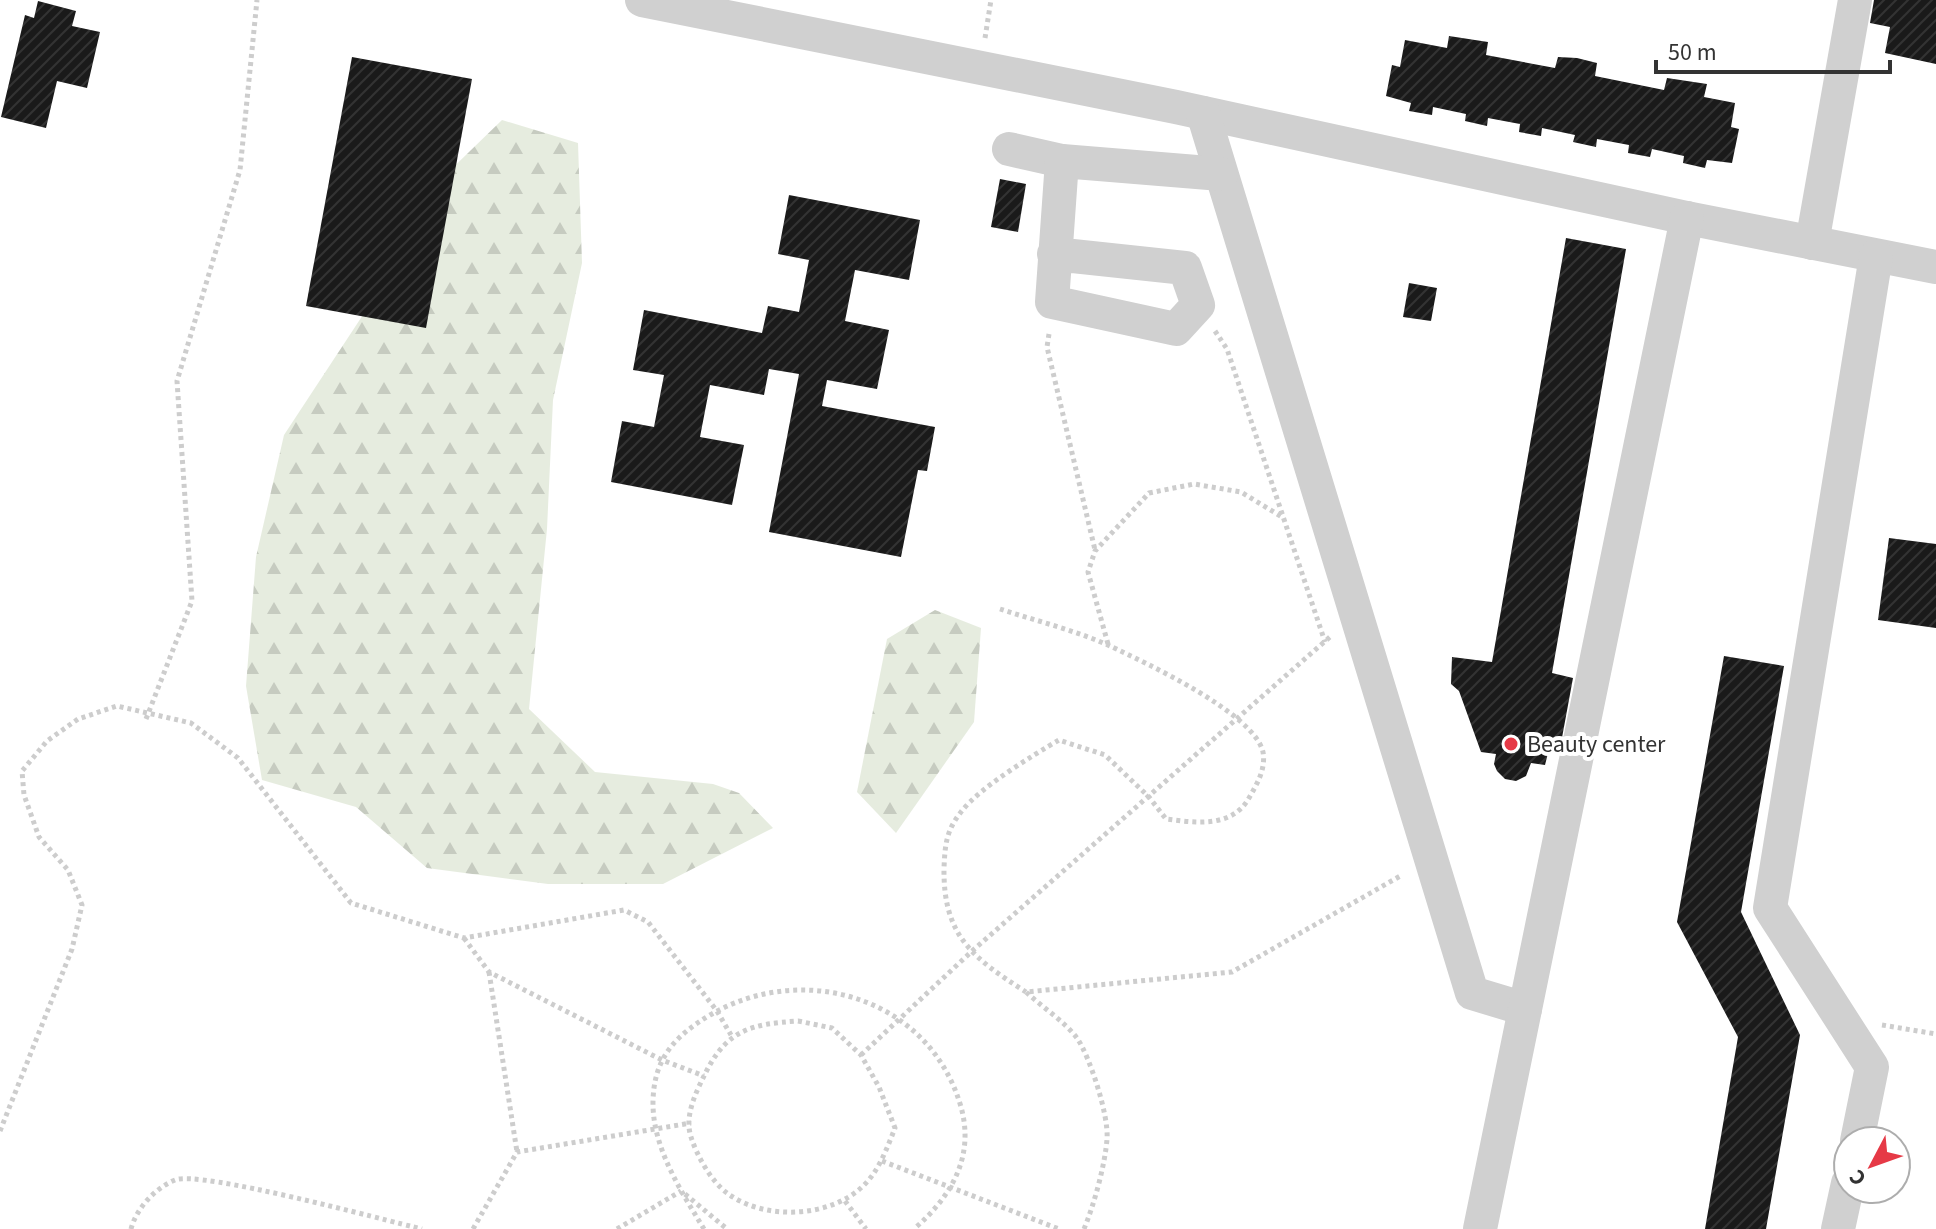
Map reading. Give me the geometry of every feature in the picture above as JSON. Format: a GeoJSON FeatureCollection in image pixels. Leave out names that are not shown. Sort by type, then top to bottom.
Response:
{"type":"FeatureCollection","features":[{"type":"Feature","properties":{"kind":"lane"},"geometry":{"type":"LineString","coordinates":[[642,0],[1203,113],[1687,218],[1936,267]]}},
{"type":"Feature","properties":{"kind":"lane"},"geometry":{"type":"LineString","coordinates":[[1812,243],[1855,0]]}},
{"type":"Feature","properties":{"kind":"lane"},"geometry":{"type":"LineString","coordinates":[[1203,113],[1472,993],[1525,1009]]}},
{"type":"Feature","properties":{"kind":"lane"},"geometry":{"type":"LineString","coordinates":[[1009,149],[1062,161],[1221,174]]}},
{"type":"Feature","properties":{"kind":"lane"},"geometry":{"type":"LineString","coordinates":[[1054,254],[1185,268],[1198,305],[1176,329],[1052,302],[1054,254],[1062,161]]}},
{"type":"Feature","properties":{"kind":"lane"},"geometry":{"type":"LineString","coordinates":[[1480,1229],[1687,218]]}},
{"type":"Feature","properties":{"kind":"lane"},"geometry":{"type":"LineString","coordinates":[[1860,1125],[1872,1067],[1770,908],[1876,256]]}},
{"type":"Feature","properties":{"kind":"lane"},"geometry":{"type":"LineString","coordinates":[[1838,1229],[1843,1205]]}},
{"type":"Feature","properties":{"kind":"path"},"geometry":{"type":"LineString","coordinates":[[146,719],[192,601],[177,381],[240,170],[257,0]]}},
{"type":"Feature","properties":{"kind":"path"},"geometry":{"type":"LineString","coordinates":[[1052,302],[1047,347],[1095,551]]}},
{"type":"Feature","properties":{"kind":"path"},"geometry":{"type":"LineString","coordinates":[[1198,305],[1227,349],[1325,642]]}},
{"type":"Feature","properties":{"kind":"path"},"geometry":{"type":"LineString","coordinates":[[1108,645],[1088,572],[1095,551],[1149,493],[1194,484],[1241,492],[1283,518]]}},
{"type":"Feature","properties":{"kind":"path"},"geometry":{"type":"LineString","coordinates":[[1000,609],[1108,645],[1210,699],[1239,718],[1254,735],[1263,753],[1261,777],[1244,807],[1222,821],[1193,822],[1166,819],[1149,797],[1105,755],[1059,740],[1016,767],[961,810],[945,839],[944,896],[950,919],[971,952],[1026,992],[1076,1037],[1091,1063],[1108,1137],[1092,1208],[1084,1229]]}},
{"type":"Feature","properties":{"kind":"path"},"geometry":{"type":"LineString","coordinates":[[861,1055],[971,952],[1356,615]]}},
{"type":"Feature","properties":{"kind":"path"},"geometry":{"type":"LineString","coordinates":[[0,1131],[72,949],[82,905],[68,870],[39,837],[24,795],[22,771],[47,741],[78,719],[117,706],[191,723],[238,758],[351,903],[464,938],[624,910],[648,922],[717,1011],[731,1035]]}},
{"type":"Feature","properties":{"kind":"path"},"geometry":{"type":"LineString","coordinates":[[1026,992],[1232,972],[1431,859]]}},
{"type":"Feature","properties":{"kind":"path"},"geometry":{"type":"LineString","coordinates":[[464,938],[489,972],[662,1060],[704,1076]]}},
{"type":"Feature","properties":{"kind":"path"},"geometry":{"type":"LineString","coordinates":[[473,1229],[517,1152],[489,972]]}},
{"type":"Feature","properties":{"kind":"path"},"geometry":{"type":"LineString","coordinates":[[704,1229],[681,1191],[660,1146],[653,1101],[662,1060],[668,1047],[697,1023],[732,1002],[766,992],[811,989],[840,993],[879,1006],[900,1020],[935,1054],[955,1086],[965,1120],[966,1153],[951,1187],[931,1214],[914,1229]]}},
{"type":"Feature","properties":{"kind":"path"},"geometry":{"type":"LineString","coordinates":[[1841,1018],[1936,1034]]}},
{"type":"Feature","properties":{"kind":"path"},"geometry":{"type":"LineString","coordinates":[[798,1021],[832,1028],[861,1055],[879,1087],[895,1128],[882,1161],[865,1185],[845,1201],[816,1210],[782,1213],[741,1201],[725,1192],[709,1173],[690,1136],[692,1099],[711,1062],[731,1035],[761,1023],[798,1021]]}},
{"type":"Feature","properties":{"kind":"path"},"geometry":{"type":"LineString","coordinates":[[517,1152],[691,1123]]}},
{"type":"Feature","properties":{"kind":"path"},"geometry":{"type":"LineString","coordinates":[[882,1161],[1059,1229]]}},
{"type":"Feature","properties":{"kind":"path"},"geometry":{"type":"LineString","coordinates":[[131,1229],[135,1216],[154,1194],[177,1179],[219,1182],[422,1229]]}},
{"type":"Feature","properties":{"kind":"path"},"geometry":{"type":"LineString","coordinates":[[617,1229],[681,1191]]}},
{"type":"Feature","properties":{"kind":"path"},"geometry":{"type":"LineString","coordinates":[[681,1191],[727,1229]]}},
{"type":"Feature","properties":{"kind":"path"},"geometry":{"type":"LineString","coordinates":[[845,1201],[866,1229]]}},
{"type":"Feature","properties":{"kind":"green space"},"geometry":{"type":"Polygon","coordinates":[[[502,120],[578,143],[582,263],[553,400],[547,529],[529,709],[595,772],[713,784],[739,793],[773,828],[663,884],[548,884],[427,868],[356,807],[262,780],[246,686],[256,557],[284,435],[378,292],[436,184],[502,120]]]}},
{"type":"Feature","properties":{"kind":"green space"},"geometry":{"type":"Polygon","coordinates":[[[935,610],[981,628],[974,722],[896,833],[857,792],[887,639],[935,610]]]}},
{"type":"Feature","properties":{"kind":"building"},"geometry":{"type":"Polygon","coordinates":[[[1874,0],[1936,0],[1936,64],[1885,53],[1890,27],[1870,23],[1874,0]]]}},
{"type":"Feature","properties":{"kind":"building"},"geometry":{"type":"Polygon","coordinates":[[[38,1],[76,11],[72,26],[100,32],[87,88],[57,81],[46,128],[1,117],[25,15],[34,18],[38,1]]]}},
{"type":"Feature","properties":{"kind":"building"},"geometry":{"type":"Polygon","coordinates":[[[1449,36],[1488,42],[1486,55],[1555,68],[1558,57],[1597,63],[1595,76],[1664,90],[1667,78],[1707,84],[1704,97],[1735,103],[1731,127],[1739,129],[1732,163],[1707,160],[1705,168],[1683,163],[1684,156],[1652,149],[1650,157],[1628,153],[1629,145],[1597,139],[1596,147],[1573,142],[1575,135],[1542,128],[1541,136],[1519,132],[1520,124],[1488,118],[1487,126],[1465,121],[1466,114],[1433,107],[1432,115],[1409,111],[1411,103],[1386,96],[1392,65],[1400,67],[1405,40],[1447,48],[1449,36]]]}},
{"type":"Feature","properties":{"kind":"building"},"geometry":{"type":"Polygon","coordinates":[[[352,57],[472,79],[426,328],[306,306],[352,57]]]}},
{"type":"Feature","properties":{"kind":"building"},"geometry":{"type":"Polygon","coordinates":[[[1000,179],[1026,184],[1018,232],[991,227],[1000,179]]]}},
{"type":"Feature","properties":{"kind":"building"},"geometry":{"type":"Polygon","coordinates":[[[789,195],[920,220],[909,280],[855,270],[845,321],[889,330],[877,389],[827,380],[822,406],[935,427],[927,471],[918,470],[901,557],[769,532],[799,374],[769,369],[764,395],[710,385],[700,437],[744,445],[732,505],[611,482],[622,421],[654,427],[664,375],[633,370],[644,310],[762,333],[768,306],[799,312],[809,260],[778,254],[789,195]]]}},
{"type":"Feature","properties":{"kind":"building"},"geometry":{"type":"Polygon","coordinates":[[[1566,238],[1626,249],[1552,673],[1573,678],[1559,754],[1548,753],[1545,765],[1531,763],[1526,776],[1516,781],[1505,779],[1497,771],[1494,764],[1496,754],[1481,752],[1459,691],[1451,684],[1452,657],[1492,662],[1566,238]]]}},
{"type":"Feature","properties":{"kind":"building"},"geometry":{"type":"Polygon","coordinates":[[[1409,283],[1437,288],[1431,321],[1403,317],[1409,283]]]}},
{"type":"Feature","properties":{"kind":"building"},"geometry":{"type":"Polygon","coordinates":[[[1889,538],[1936,544],[1936,628],[1878,620],[1889,538]]]}},
{"type":"Feature","properties":{"kind":"building"},"geometry":{"type":"Polygon","coordinates":[[[1724,656],[1784,666],[1741,912],[1800,1035],[1766,1229],[1705,1229],[1738,1037],[1677,922],[1724,656]]]}},
{"type":"Feature","properties":{"kind":"place","name":"Beauty center"},"geometry":{"type":"Point","coordinates":[1511,744]}}]}
